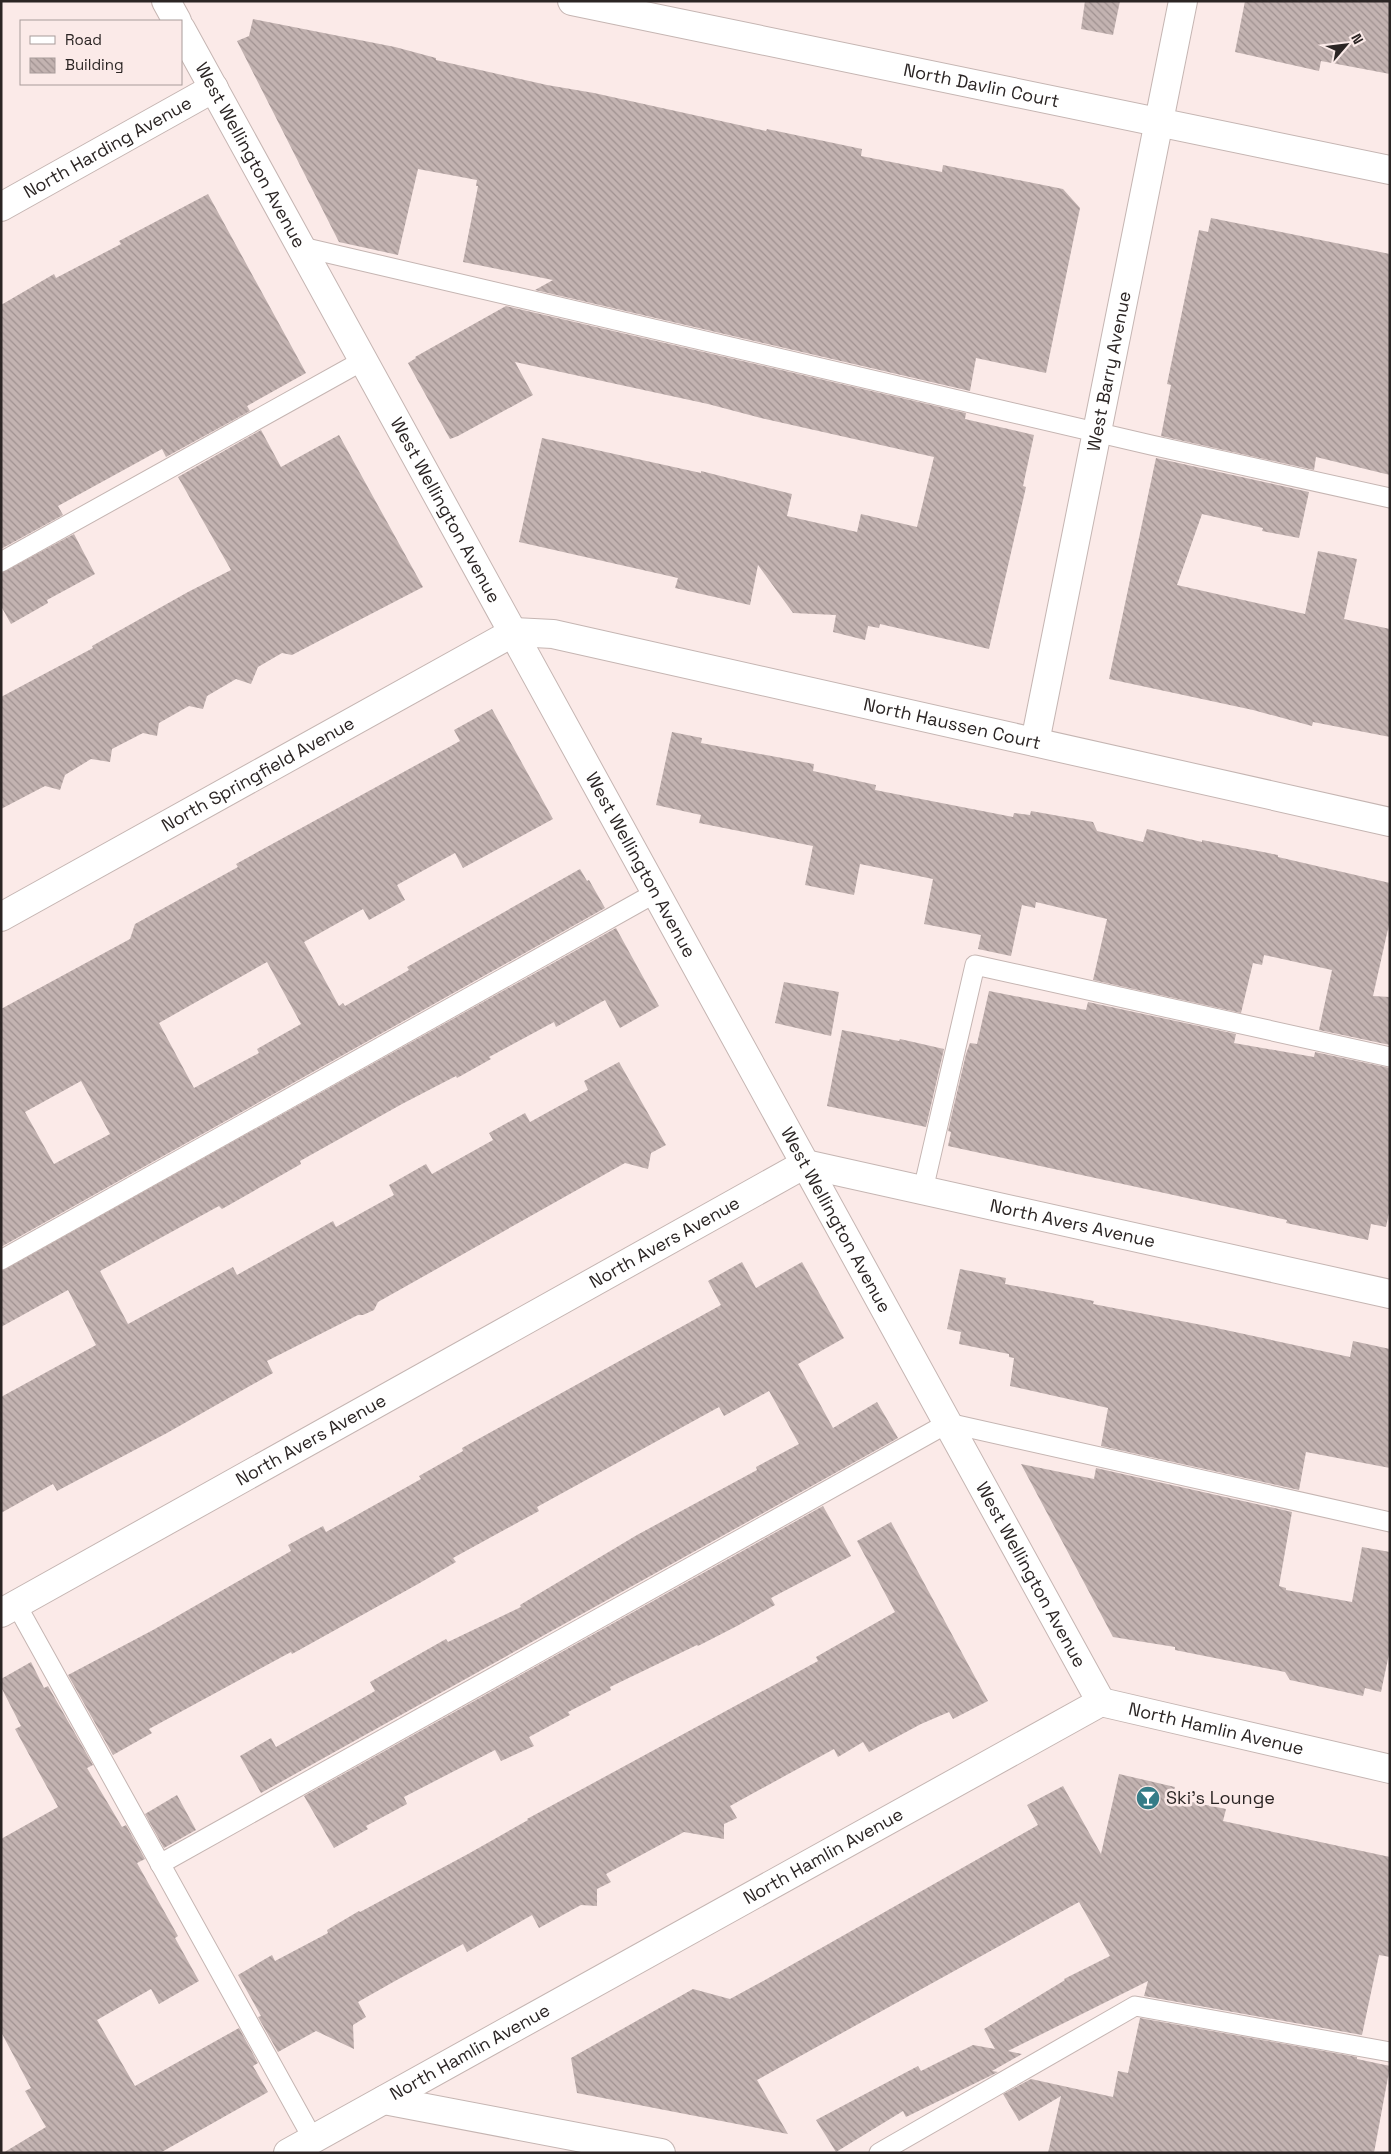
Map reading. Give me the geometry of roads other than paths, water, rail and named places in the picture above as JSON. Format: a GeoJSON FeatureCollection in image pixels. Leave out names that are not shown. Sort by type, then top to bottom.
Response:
{"type":"FeatureCollection","features":[{"type":"Feature","properties":{"kind":"street"},"geometry":{"type":"LineString","coordinates":[[166,1],[176,20]]}},
{"type":"Feature","properties":{"kind":"street","name":"North Davlin Court"},"geometry":{"type":"LineString","coordinates":[[572,1],[1390,170]]}},
{"type":"Feature","properties":{"kind":"street","name":"West Barry Avenue"},"geometry":{"type":"LineString","coordinates":[[1035,742],[1183,1]]}},
{"type":"Feature","properties":{"kind":"street","name":"West Wellington Avenue"},"geometry":{"type":"LineString","coordinates":[[182,31],[1101,1702]]}},
{"type":"Feature","properties":{"kind":"street","name":"North Harding Avenue"},"geometry":{"type":"LineString","coordinates":[[1,208],[214,88]]}},
{"type":"Feature","properties":{"kind":"street","name":"North Haussen Court"},"geometry":{"type":"LineString","coordinates":[[514,632],[553,634],[1390,822]]}},
{"type":"Feature","properties":{"kind":"street","name":"North Springfield Avenue"},"geometry":{"type":"LineString","coordinates":[[1,917],[514,632]]}},
{"type":"Feature","properties":{"kind":"street","name":"North Avers Avenue"},"geometry":{"type":"LineString","coordinates":[[9,1609],[806,1164],[1390,1294]]}},
{"type":"Feature","properties":{"kind":"street","name":"North Hamlin Avenue"},"geometry":{"type":"LineString","coordinates":[[288,2153],[1101,1702],[1390,1769]]}},
{"type":"Feature","properties":{"kind":"street"},"geometry":{"type":"LineString","coordinates":[[384,2100],[660,2153]]}},
{"type":"Feature","properties":{"kind":"lane"},"geometry":{"type":"LineString","coordinates":[[302,247],[1390,498]]}},
{"type":"Feature","properties":{"kind":"lane"},"geometry":{"type":"LineString","coordinates":[[1,562],[364,360]]}},
{"type":"Feature","properties":{"kind":"lane"},"geometry":{"type":"LineString","coordinates":[[1,1260],[657,892]]}},
{"type":"Feature","properties":{"kind":"lane"},"geometry":{"type":"LineString","coordinates":[[923,1190],[975,965],[1390,1057]]}},
{"type":"Feature","properties":{"kind":"lane"},"geometry":{"type":"LineString","coordinates":[[160,1864],[948,1423],[1390,1522]]}},
{"type":"Feature","properties":{"kind":"lane"},"geometry":{"type":"LineString","coordinates":[[9,1609],[160,1864],[313,2138]]}},
{"type":"Feature","properties":{"kind":"lane"},"geometry":{"type":"LineString","coordinates":[[879,2153],[1135,2006],[1390,2052]]}},
{"type":"Feature","properties":{"kind":"place","name":"Ski's Lounge"},"geometry":{"type":"Point","coordinates":[1148,1798]}}]}
